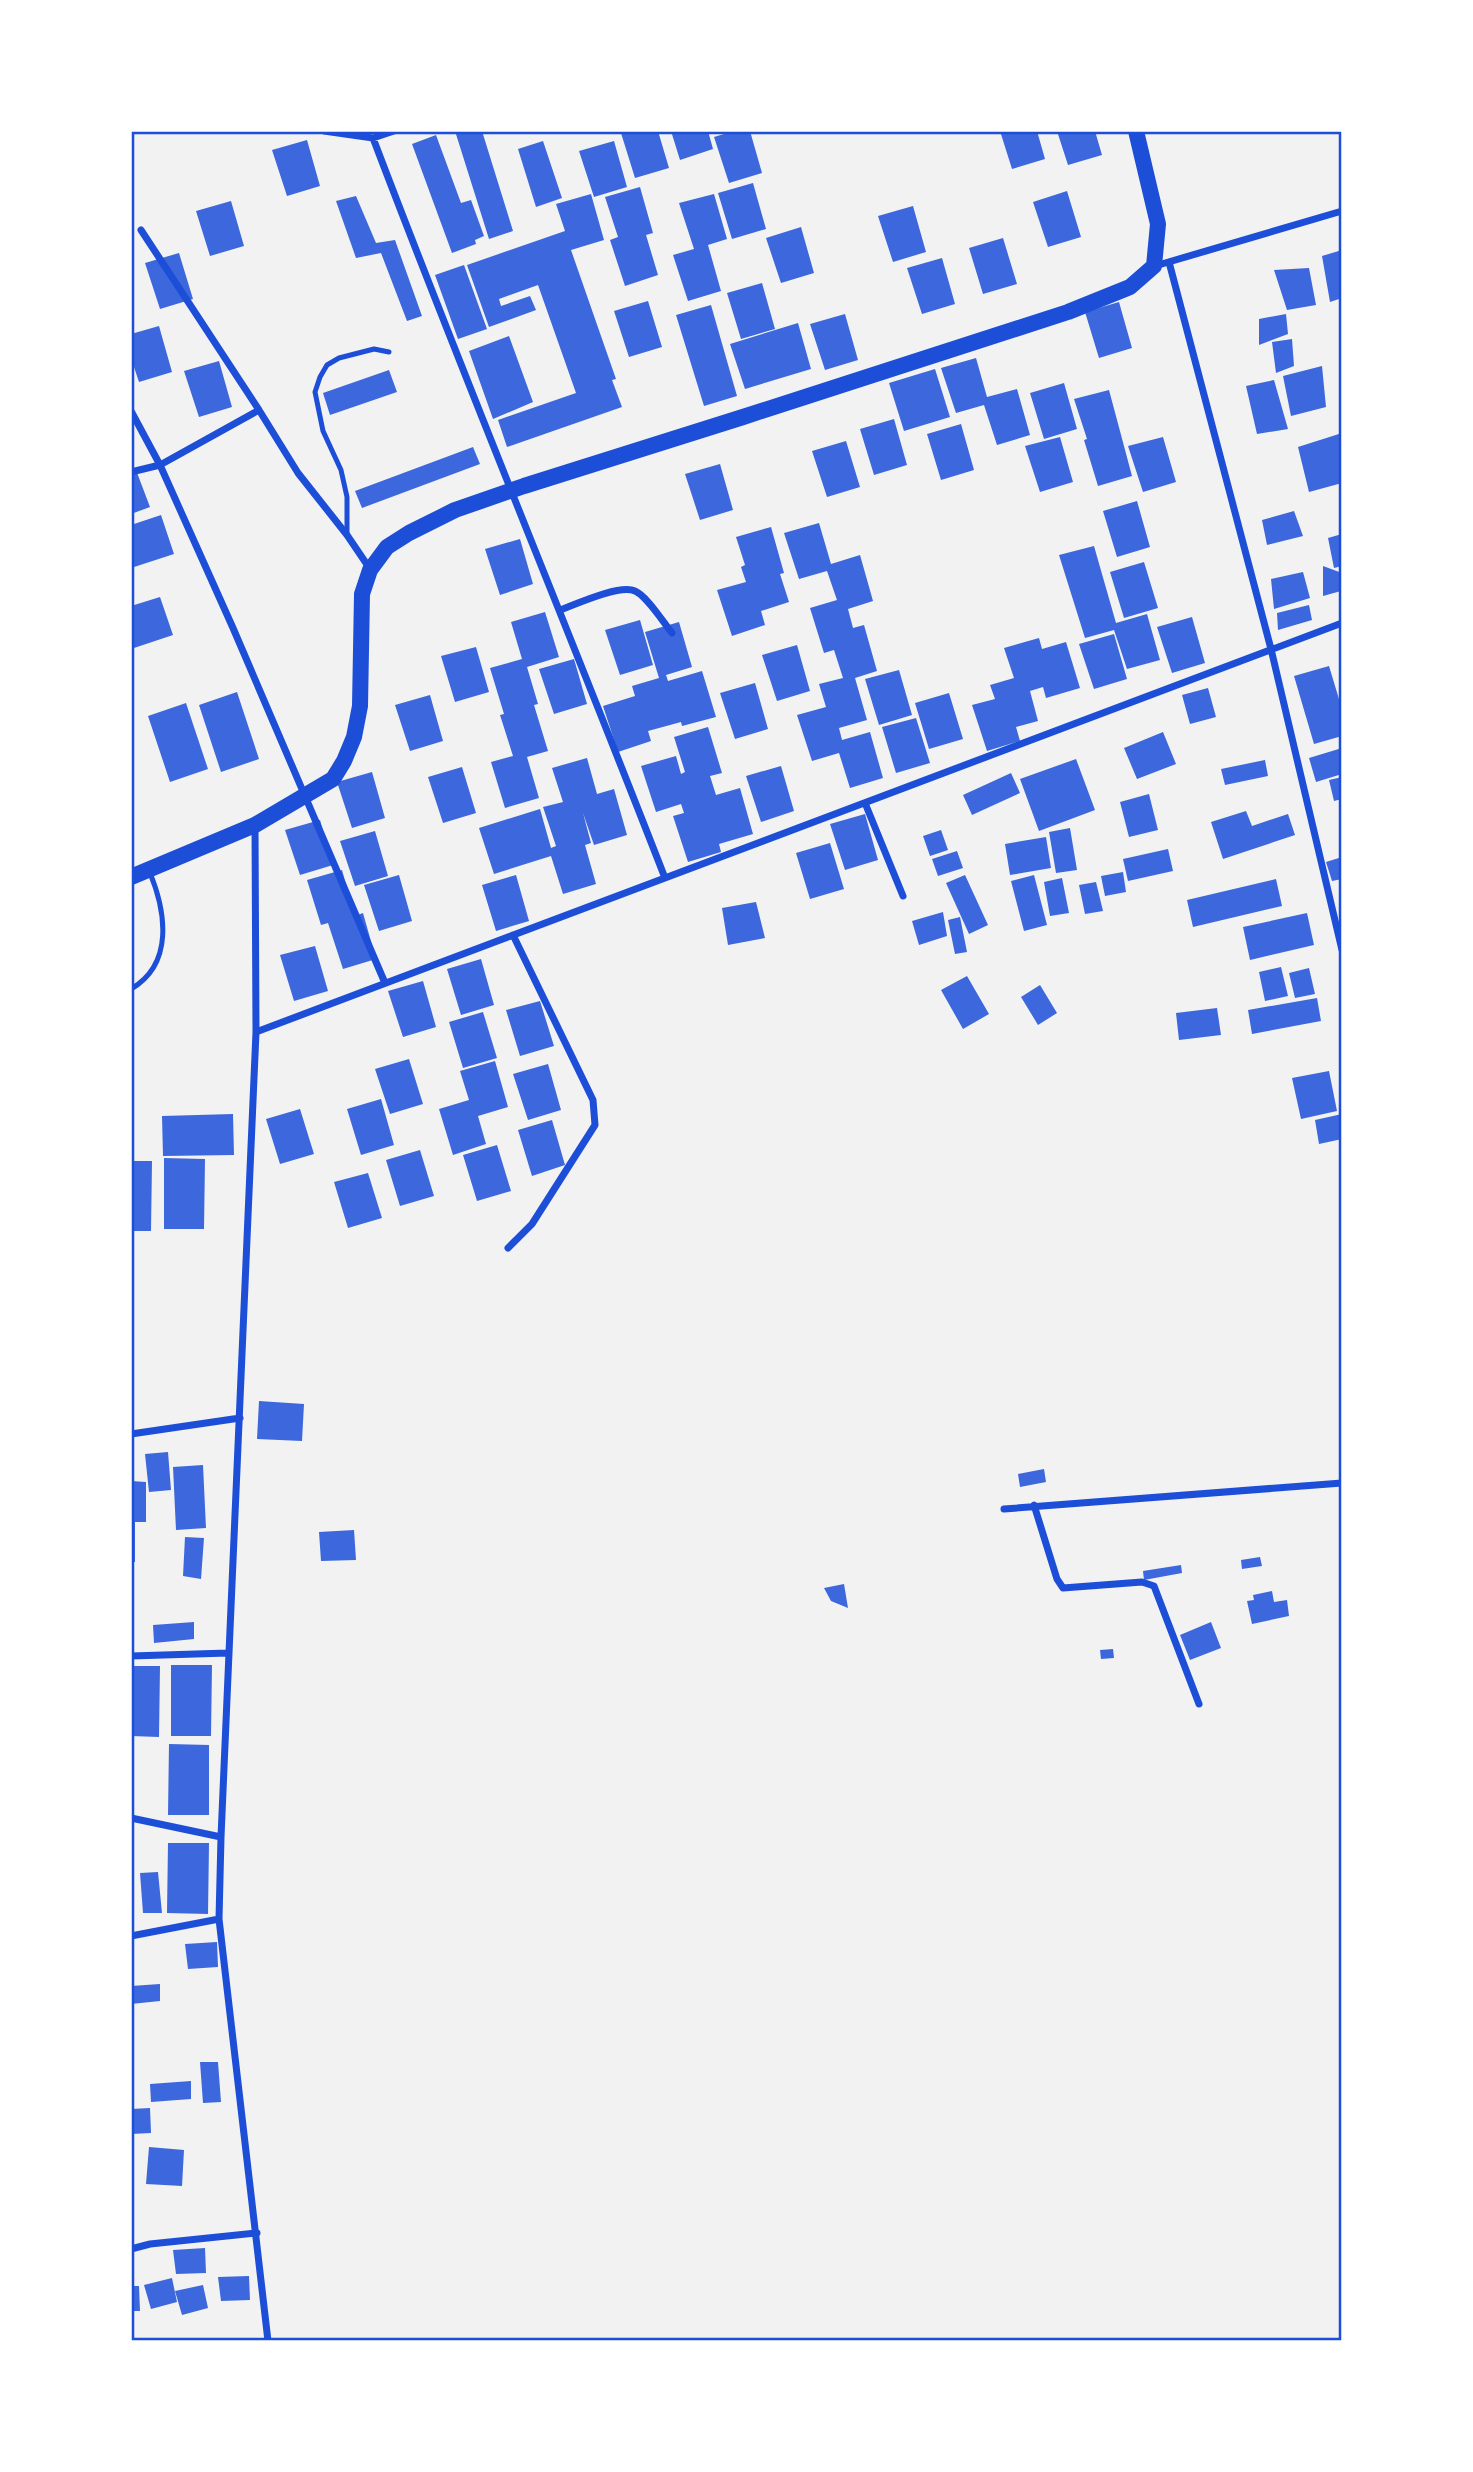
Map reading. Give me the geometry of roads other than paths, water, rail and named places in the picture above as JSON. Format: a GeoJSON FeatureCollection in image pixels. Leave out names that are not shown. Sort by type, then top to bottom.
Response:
{"type":"FeatureCollection","features":[{"type":"Feature","properties":{"kind":"main road"},"geometry":{"type":"LineString","coordinates":[[131,877],[255,825],[333,779],[354,737],[360,706],[362,594],[370,570],[387,547],[430,521],[512,490],[1068,312],[1130,287],[1155,268],[1158,224],[1136,131]]}},
{"type":"Feature","properties":{"kind":"street"},"geometry":{"type":"LineString","coordinates":[[324,131],[373,138],[394,131]]}},
{"type":"Feature","properties":{"kind":"street"},"geometry":{"type":"LineString","coordinates":[[373,138],[450,341],[512,490],[665,878]]}},
{"type":"Feature","properties":{"kind":"street"},"geometry":{"type":"LineString","coordinates":[[1342,211],[1155,268],[1270,649],[1342,950]]}},
{"type":"Feature","properties":{"kind":"street"},"geometry":{"type":"LineString","coordinates":[[141,230],[298,473],[347,535],[370,570]]}},
{"type":"Feature","properties":{"kind":"street"},"geometry":{"type":"LineString","coordinates":[[131,471],[160,465],[259,410]]}},
{"type":"Feature","properties":{"kind":"street"},"geometry":{"type":"LineString","coordinates":[[131,411],[160,465],[233,628],[385,983]]}},
{"type":"Feature","properties":{"kind":"street"},"geometry":{"type":"LineString","coordinates":[[560,610],[616,591],[633,590],[672,633]]}},
{"type":"Feature","properties":{"kind":"street"},"geometry":{"type":"LineString","coordinates":[[256,1032],[1342,623]]}},
{"type":"Feature","properties":{"kind":"street"},"geometry":{"type":"LineString","coordinates":[[865,803],[903,896]]}},
{"type":"Feature","properties":{"kind":"street"},"geometry":{"type":"LineString","coordinates":[[255,825],[256,1032],[219,1919],[268,2341]]}},
{"type":"Feature","properties":{"kind":"street"},"geometry":{"type":"LineString","coordinates":[[508,1248],[532,1224],[552,1195],[595,1125],[596,1110],[513,935]]}},
{"type":"Feature","properties":{"kind":"street"},"geometry":{"type":"LineString","coordinates":[[131,1434],[240,1418]]}},
{"type":"Feature","properties":{"kind":"street"},"geometry":{"type":"LineString","coordinates":[[1003,1509],[1342,1483]]}},
{"type":"Feature","properties":{"kind":"street"},"geometry":{"type":"LineString","coordinates":[[1034,1506],[1057,1579],[1063,1588],[1142,1582],[1154,1586],[1199,1704]]}},
{"type":"Feature","properties":{"kind":"street"},"geometry":{"type":"LineString","coordinates":[[131,1656],[228,1653]]}},
{"type":"Feature","properties":{"kind":"street"},"geometry":{"type":"LineString","coordinates":[[131,1818],[221,1837]]}},
{"type":"Feature","properties":{"kind":"street"},"geometry":{"type":"LineString","coordinates":[[131,1936],[219,1919]]}},
{"type":"Feature","properties":{"kind":"street"},"geometry":{"type":"LineString","coordinates":[[131,2249],[150,2244],[257,2233]]}},
{"type":"Feature","properties":{"kind":"lane"},"geometry":{"type":"LineString","coordinates":[[347,535],[347,497],[341,470],[323,431],[315,392],[327,365],[339,358],[374,349],[389,352]]}},
{"type":"Feature","properties":{"kind":"lane"},"geometry":{"type":"LineString","coordinates":[[131,989],[151,973],[159,957],[163,935],[160,898],[149,870]]}}]}
